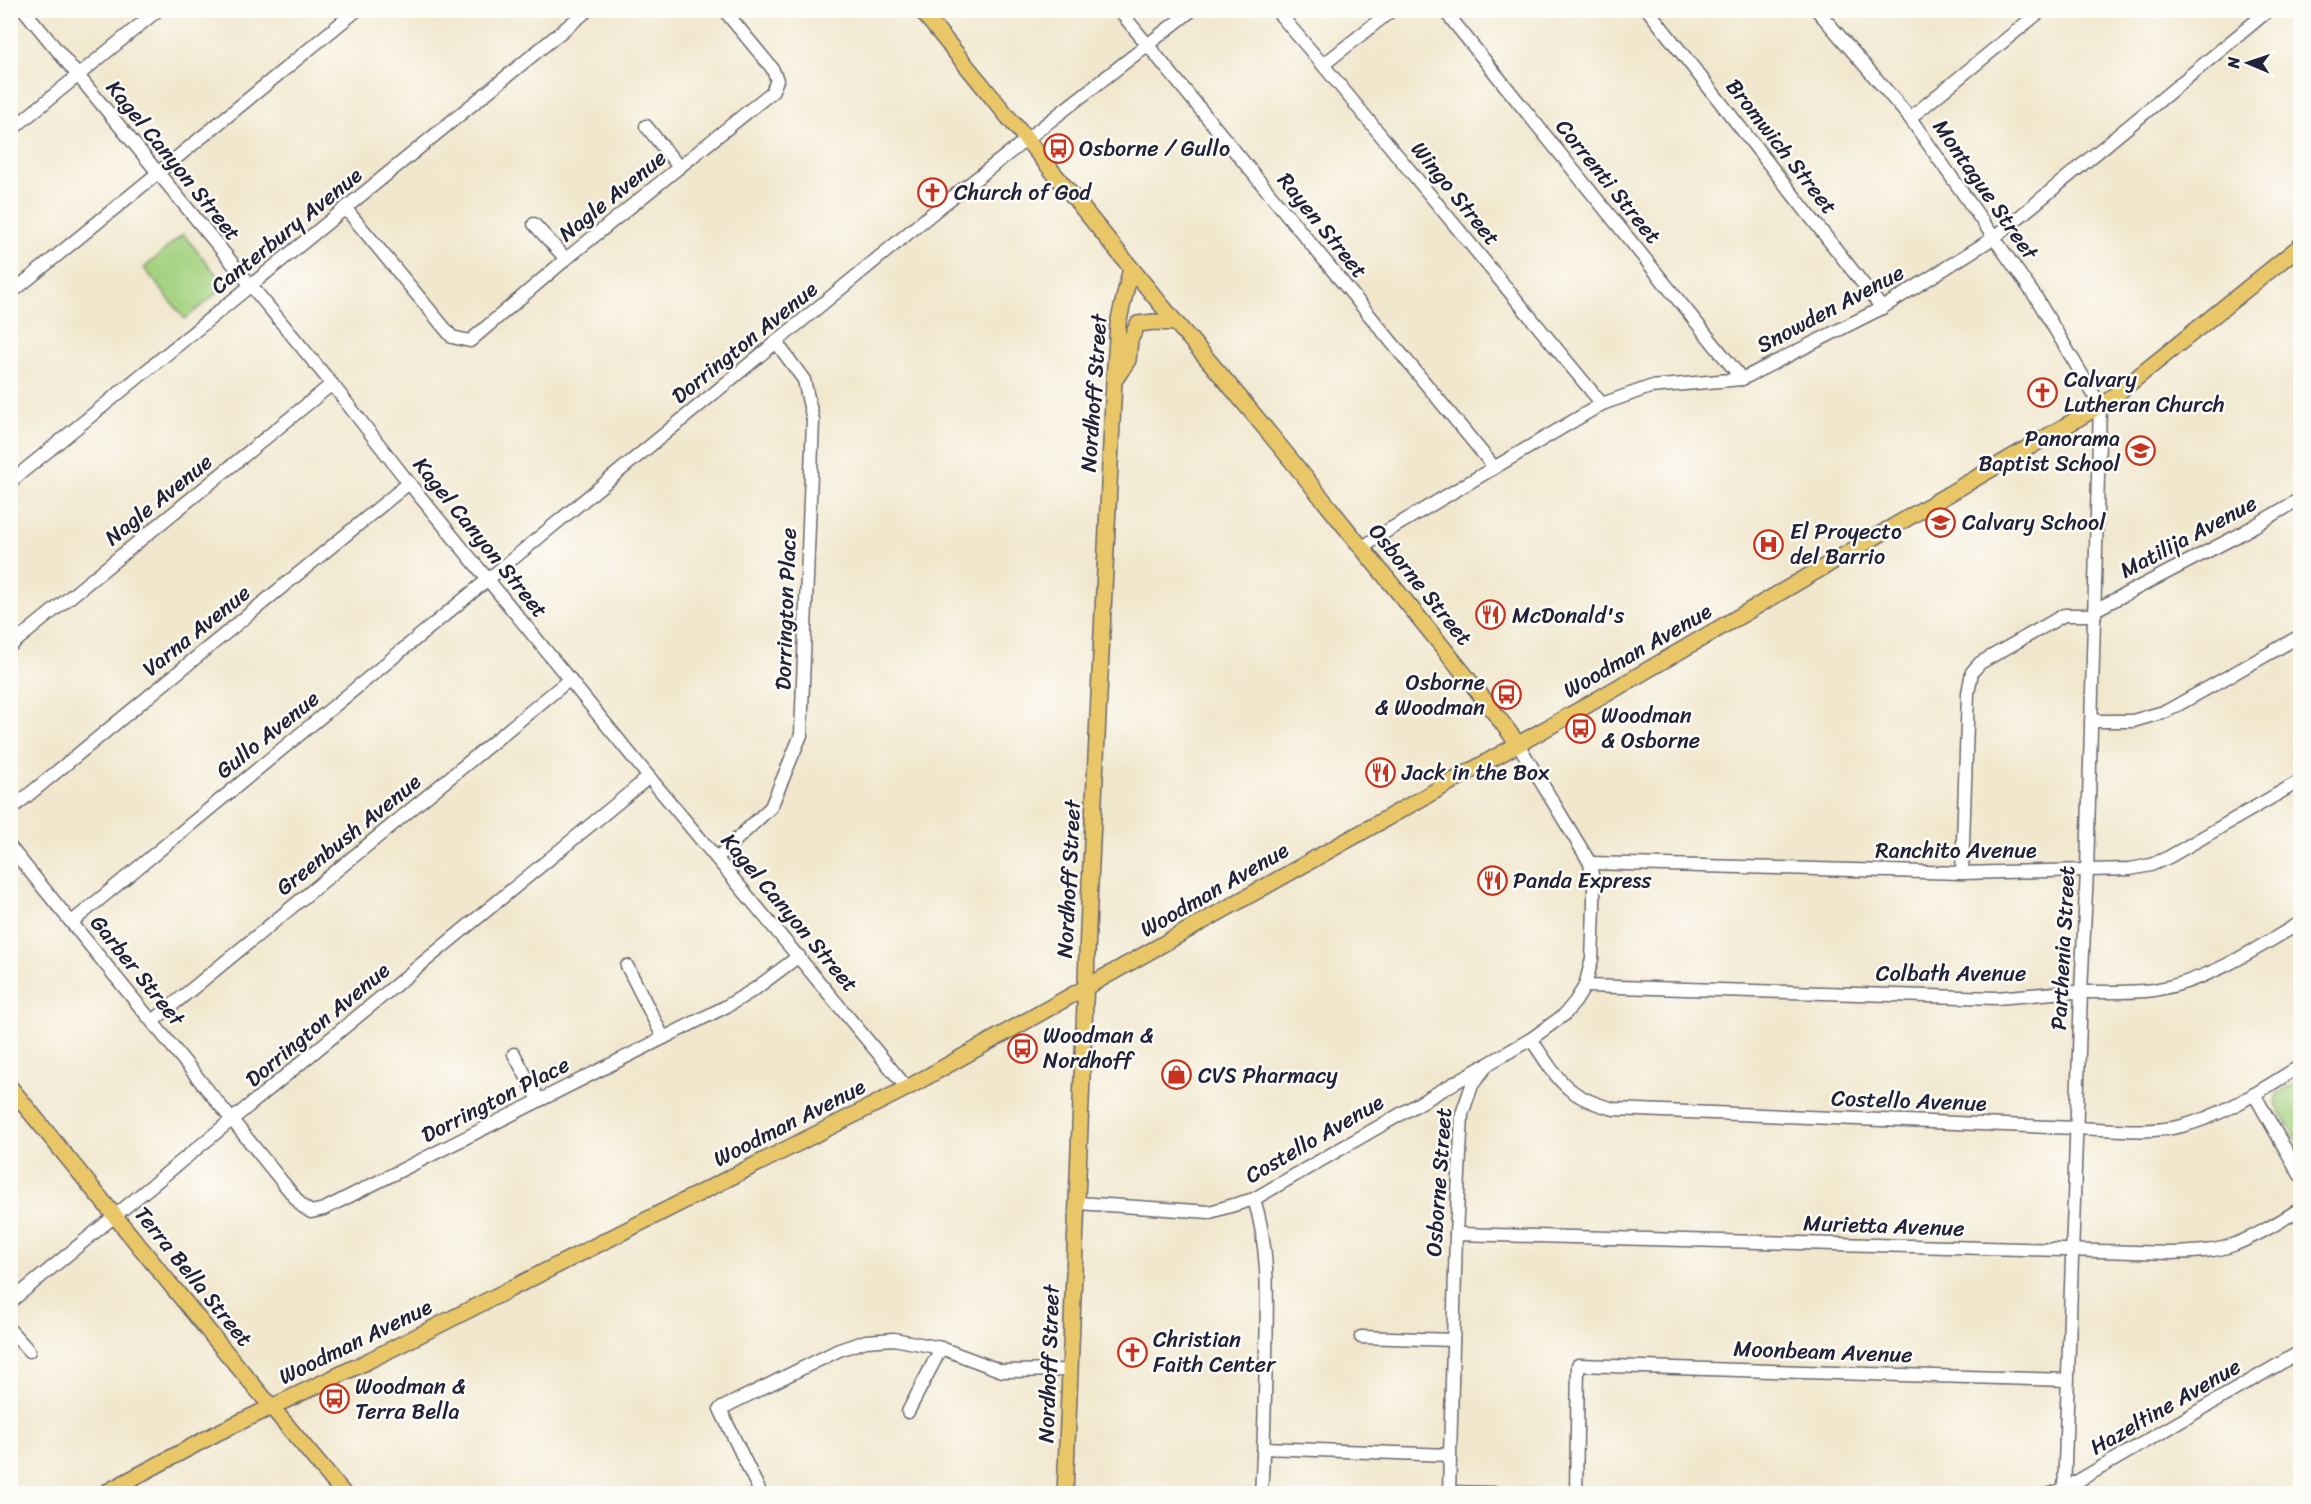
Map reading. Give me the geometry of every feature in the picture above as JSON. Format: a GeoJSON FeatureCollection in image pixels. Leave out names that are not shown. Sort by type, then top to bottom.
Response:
{"type":"FeatureCollection","features":[{"type":"Feature","properties":{"kind":"main road","name":"Osborne Street"},"geometry":{"type":"LineString","coordinates":[[921,10],[1476,686],[1518,744]]}},
{"type":"Feature","properties":{"kind":"main road","name":"Woodman Avenue"},"geometry":{"type":"LineString","coordinates":[[102,1494],[272,1406],[364,1363],[907,1088],[1641,675],[2100,405],[2164,357],[2301,246]]}},
{"type":"Feature","properties":{"kind":"main road","name":"Nordhoff Street"},"geometry":{"type":"LineString","coordinates":[[1065,1494],[1114,381],[1118,324],[1131,268]]}},
{"type":"Feature","properties":{"kind":"main road"},"geometry":{"type":"LineString","coordinates":[[1114,381],[1128,360],[1130,340],[1138,324],[1176,323]]}},
{"type":"Feature","properties":{"kind":"main road","name":"Terra Bella Street"},"geometry":{"type":"LineString","coordinates":[[10,1087],[344,1494]]}},
{"type":"Feature","properties":{"kind":"street","name":"Kagel Canyon Street"},"geometry":{"type":"LineString","coordinates":[[24,10],[332,384],[409,483],[649,777],[718,857],[907,1088]]}},
{"type":"Feature","properties":{"kind":"street"},"geometry":{"type":"LineString","coordinates":[[10,131],[158,10]]}},
{"type":"Feature","properties":{"kind":"street"},"geometry":{"type":"LineString","coordinates":[[10,294],[357,10]]}},
{"type":"Feature","properties":{"kind":"street","name":"Canterbury Avenue"},"geometry":{"type":"LineString","coordinates":[[10,482],[588,10]]}},
{"type":"Feature","properties":{"kind":"street","name":"Nagle Avenue"},"geometry":{"type":"LineString","coordinates":[[346,209],[452,337],[471,341],[566,259],[772,92],[777,80],[772,68],[724,10]]}},
{"type":"Feature","properties":{"kind":"street","name":"Rayen Street"},"geometry":{"type":"LineString","coordinates":[[1119,10],[1494,467]]}},
{"type":"Feature","properties":{"kind":"street"},"geometry":{"type":"LineString","coordinates":[[1026,139],[1192,10]]}},
{"type":"Feature","properties":{"kind":"street","name":"Wingo Street"},"geometry":{"type":"LineString","coordinates":[[1276,10],[1602,404]]}},
{"type":"Feature","properties":{"kind":"street"},"geometry":{"type":"LineString","coordinates":[[1323,65],[1392,10]]}},
{"type":"Feature","properties":{"kind":"street","name":"Correnti Street"},"geometry":{"type":"LineString","coordinates":[[1444,10],[1742,379]]}},
{"type":"Feature","properties":{"kind":"street","name":"Bromwich Street"},"geometry":{"type":"LineString","coordinates":[[1648,10],[1882,308]]}},
{"type":"Feature","properties":{"kind":"street","name":"Montague Street"},"geometry":{"type":"LineString","coordinates":[[1817,10],[1911,118],[2037,299],[2100,405]]}},
{"type":"Feature","properties":{"kind":"street"},"geometry":{"type":"LineString","coordinates":[[1911,118],[2042,10]]}},
{"type":"Feature","properties":{"kind":"street","name":"Snowden Avenue"},"geometry":{"type":"LineString","coordinates":[[1362,548],[1602,404],[1650,387],[1742,379],[1882,308],[1995,237],[2269,10]]}},
{"type":"Feature","properties":{"kind":"street"},"geometry":{"type":"LineString","coordinates":[[646,126],[679,167]]}},
{"type":"Feature","properties":{"kind":"street","name":"Dorrington Avenue"},"geometry":{"type":"LineString","coordinates":[[489,579],[1026,139]]}},
{"type":"Feature","properties":{"kind":"street"},"geometry":{"type":"LineString","coordinates":[[534,224],[566,259]]}},
{"type":"Feature","properties":{"kind":"street","name":"Dorrington Place"},"geometry":{"type":"LineString","coordinates":[[718,857],[771,807],[801,735],[813,420],[804,380],[776,342]]}},
{"type":"Feature","properties":{"kind":"street","name":"Nagle Avenue"},"geometry":{"type":"LineString","coordinates":[[10,646],[332,384]]}},
{"type":"Feature","properties":{"kind":"street","name":"Parthenia Street"},"geometry":{"type":"LineString","coordinates":[[2064,1491],[2080,992],[2087,871],[2100,405]]}},
{"type":"Feature","properties":{"kind":"street","name":"Varna Avenue"},"geometry":{"type":"LineString","coordinates":[[10,810],[409,483]]}},
{"type":"Feature","properties":{"kind":"street","name":"Matilija Avenue"},"geometry":{"type":"LineString","coordinates":[[1962,873],[1968,693],[1972,672],[1980,663],[2064,615],[2095,612],[2301,499]]}},
{"type":"Feature","properties":{"kind":"street","name":"Gullo Avenue"},"geometry":{"type":"LineString","coordinates":[[72,922],[489,579]]}},
{"type":"Feature","properties":{"kind":"street"},"geometry":{"type":"LineString","coordinates":[[2091,721],[2133,721],[2167,711],[2301,636]]}},
{"type":"Feature","properties":{"kind":"street","name":"Greenbush Avenue"},"geometry":{"type":"LineString","coordinates":[[153,1021],[570,679]]}},
{"type":"Feature","properties":{"kind":"street","name":"Osborne Street"},"geometry":{"type":"LineString","coordinates":[[1449,1493],[1456,1234],[1462,1114],[1472,1085],[1488,1064],[1531,1039],[1564,1015],[1585,986],[1590,971],[1594,935],[1594,887],[1590,863],[1518,744]]}},
{"type":"Feature","properties":{"kind":"street","name":"Dorrington Avenue"},"geometry":{"type":"LineString","coordinates":[[10,1302],[649,777]]}},
{"type":"Feature","properties":{"kind":"street","name":"Ranchito Avenue"},"geometry":{"type":"LineString","coordinates":[[1590,863],[1962,873],[2130,869],[2151,865],[2169,857],[2301,781]]}},
{"type":"Feature","properties":{"kind":"street","name":"Garber Street"},"geometry":{"type":"LineString","coordinates":[[10,847],[232,1121]]}},
{"type":"Feature","properties":{"kind":"street","name":"Colbath Avenue"},"geometry":{"type":"LineString","coordinates":[[1585,986],[1997,998],[2080,992],[2136,991],[2181,983],[2226,967],[2301,923]]}},
{"type":"Feature","properties":{"kind":"street","name":"Dorrington Place"},"geometry":{"type":"LineString","coordinates":[[232,1121],[302,1206],[311,1212],[324,1209],[727,1006],[755,989],[799,956]]}},
{"type":"Feature","properties":{"kind":"street"},"geometry":{"type":"LineString","coordinates":[[627,966],[663,1037]]}},
{"type":"Feature","properties":{"kind":"street","name":"Costello Avenue"},"geometry":{"type":"LineString","coordinates":[[1531,1039],[1561,1083],[1577,1097],[1614,1110],[2076,1128],[2148,1130],[2180,1126],[2212,1116],[2301,1066]]}},
{"type":"Feature","properties":{"kind":"street"},"geometry":{"type":"LineString","coordinates":[[514,1054],[539,1100]]}},
{"type":"Feature","properties":{"kind":"street","name":"Costello Avenue"},"geometry":{"type":"LineString","coordinates":[[1078,1203],[1210,1212],[1254,1199],[1488,1064]]}},
{"type":"Feature","properties":{"kind":"street"},"geometry":{"type":"LineString","coordinates":[[2254,1094],[2301,1175]]}},
{"type":"Feature","properties":{"kind":"street"},"geometry":{"type":"LineString","coordinates":[[1254,1199],[1267,1264],[1261,1494]]}},
{"type":"Feature","properties":{"kind":"street","name":"Murietta Avenue"},"geometry":{"type":"LineString","coordinates":[[1456,1234],[2171,1253],[2205,1251],[2231,1245],[2259,1233],[2301,1209]]}},
{"type":"Feature","properties":{"kind":"street"},"geometry":{"type":"LineString","coordinates":[[10,1330],[28,1351]]}},
{"type":"Feature","properties":{"kind":"street"},"geometry":{"type":"LineString","coordinates":[[1361,1337],[1453,1340]]}},
{"type":"Feature","properties":{"kind":"street"},"geometry":{"type":"LineString","coordinates":[[761,1494],[720,1409],[839,1350],[866,1341],[894,1339],[941,1348],[1002,1371],[1070,1370]]}},
{"type":"Feature","properties":{"kind":"street"},"geometry":{"type":"LineString","coordinates":[[908,1412],[941,1348]]}},
{"type":"Feature","properties":{"kind":"street","name":"Hazeltine Avenue"},"geometry":{"type":"LineString","coordinates":[[2050,1494],[2064,1491],[2301,1352]]}},
{"type":"Feature","properties":{"kind":"street","name":"Moonbeam Avenue"},"geometry":{"type":"LineString","coordinates":[[1576,1494],[1578,1365],[2067,1380]]}},
{"type":"Feature","properties":{"kind":"street"},"geometry":{"type":"LineString","coordinates":[[1264,1448],[1449,1455]]}},
{"type":"Feature","properties":{"kind":"street"},"geometry":{"type":"LineString","coordinates":[[1449,1493],[1532,1494]]}},
{"type":"Feature","properties":{"kind":"green space"},"geometry":{"type":"Polygon","coordinates":[[[183,234],[226,286],[185,319],[144,268],[183,234]]]}},
{"type":"Feature","properties":{"kind":"green space"},"geometry":{"type":"Polygon","coordinates":[[[2300,1080],[2300,1145],[2275,1102],[2277,1094],[2300,1080]]]}},
{"type":"Feature","properties":{"kind":"place","name":"Osborne / Gullo"},"geometry":{"type":"Point","coordinates":[1058,148]}},
{"type":"Feature","properties":{"kind":"place","name":"Church of God"},"geometry":{"type":"Point","coordinates":[933,192]}},
{"type":"Feature","properties":{"kind":"place","name":"Calvary Lutheran Church"},"geometry":{"type":"Point","coordinates":[2043,392]}},
{"type":"Feature","properties":{"kind":"place","name":"Panorama Baptist School"},"geometry":{"type":"Point","coordinates":[2141,451]}},
{"type":"Feature","properties":{"kind":"place","name":"Calvary School"},"geometry":{"type":"Point","coordinates":[1941,522]}},
{"type":"Feature","properties":{"kind":"place","name":"El Proyecto del Barrio"},"geometry":{"type":"Point","coordinates":[1769,544]}},
{"type":"Feature","properties":{"kind":"place","name":"McDonald's"},"geometry":{"type":"Point","coordinates":[1491,615]}},
{"type":"Feature","properties":{"kind":"place","name":"Osborne & Woodman"},"geometry":{"type":"Point","coordinates":[1506,695]}},
{"type":"Feature","properties":{"kind":"place","name":"Woodman & Osborne"},"geometry":{"type":"Point","coordinates":[1580,728]}},
{"type":"Feature","properties":{"kind":"place","name":"Jack in the Box"},"geometry":{"type":"Point","coordinates":[1381,772]}},
{"type":"Feature","properties":{"kind":"place","name":"Panda Express"},"geometry":{"type":"Point","coordinates":[1492,880]}},
{"type":"Feature","properties":{"kind":"place","name":"Woodman & Nordhoff"},"geometry":{"type":"Point","coordinates":[1022,1048]}},
{"type":"Feature","properties":{"kind":"place","name":"CVS Pharmacy"},"geometry":{"type":"Point","coordinates":[1177,1075]}},
{"type":"Feature","properties":{"kind":"place","name":"Christian Faith Center"},"geometry":{"type":"Point","coordinates":[1132,1352]}},
{"type":"Feature","properties":{"kind":"place","name":"Woodman & Terra Bella"},"geometry":{"type":"Point","coordinates":[334,1399]}}]}
